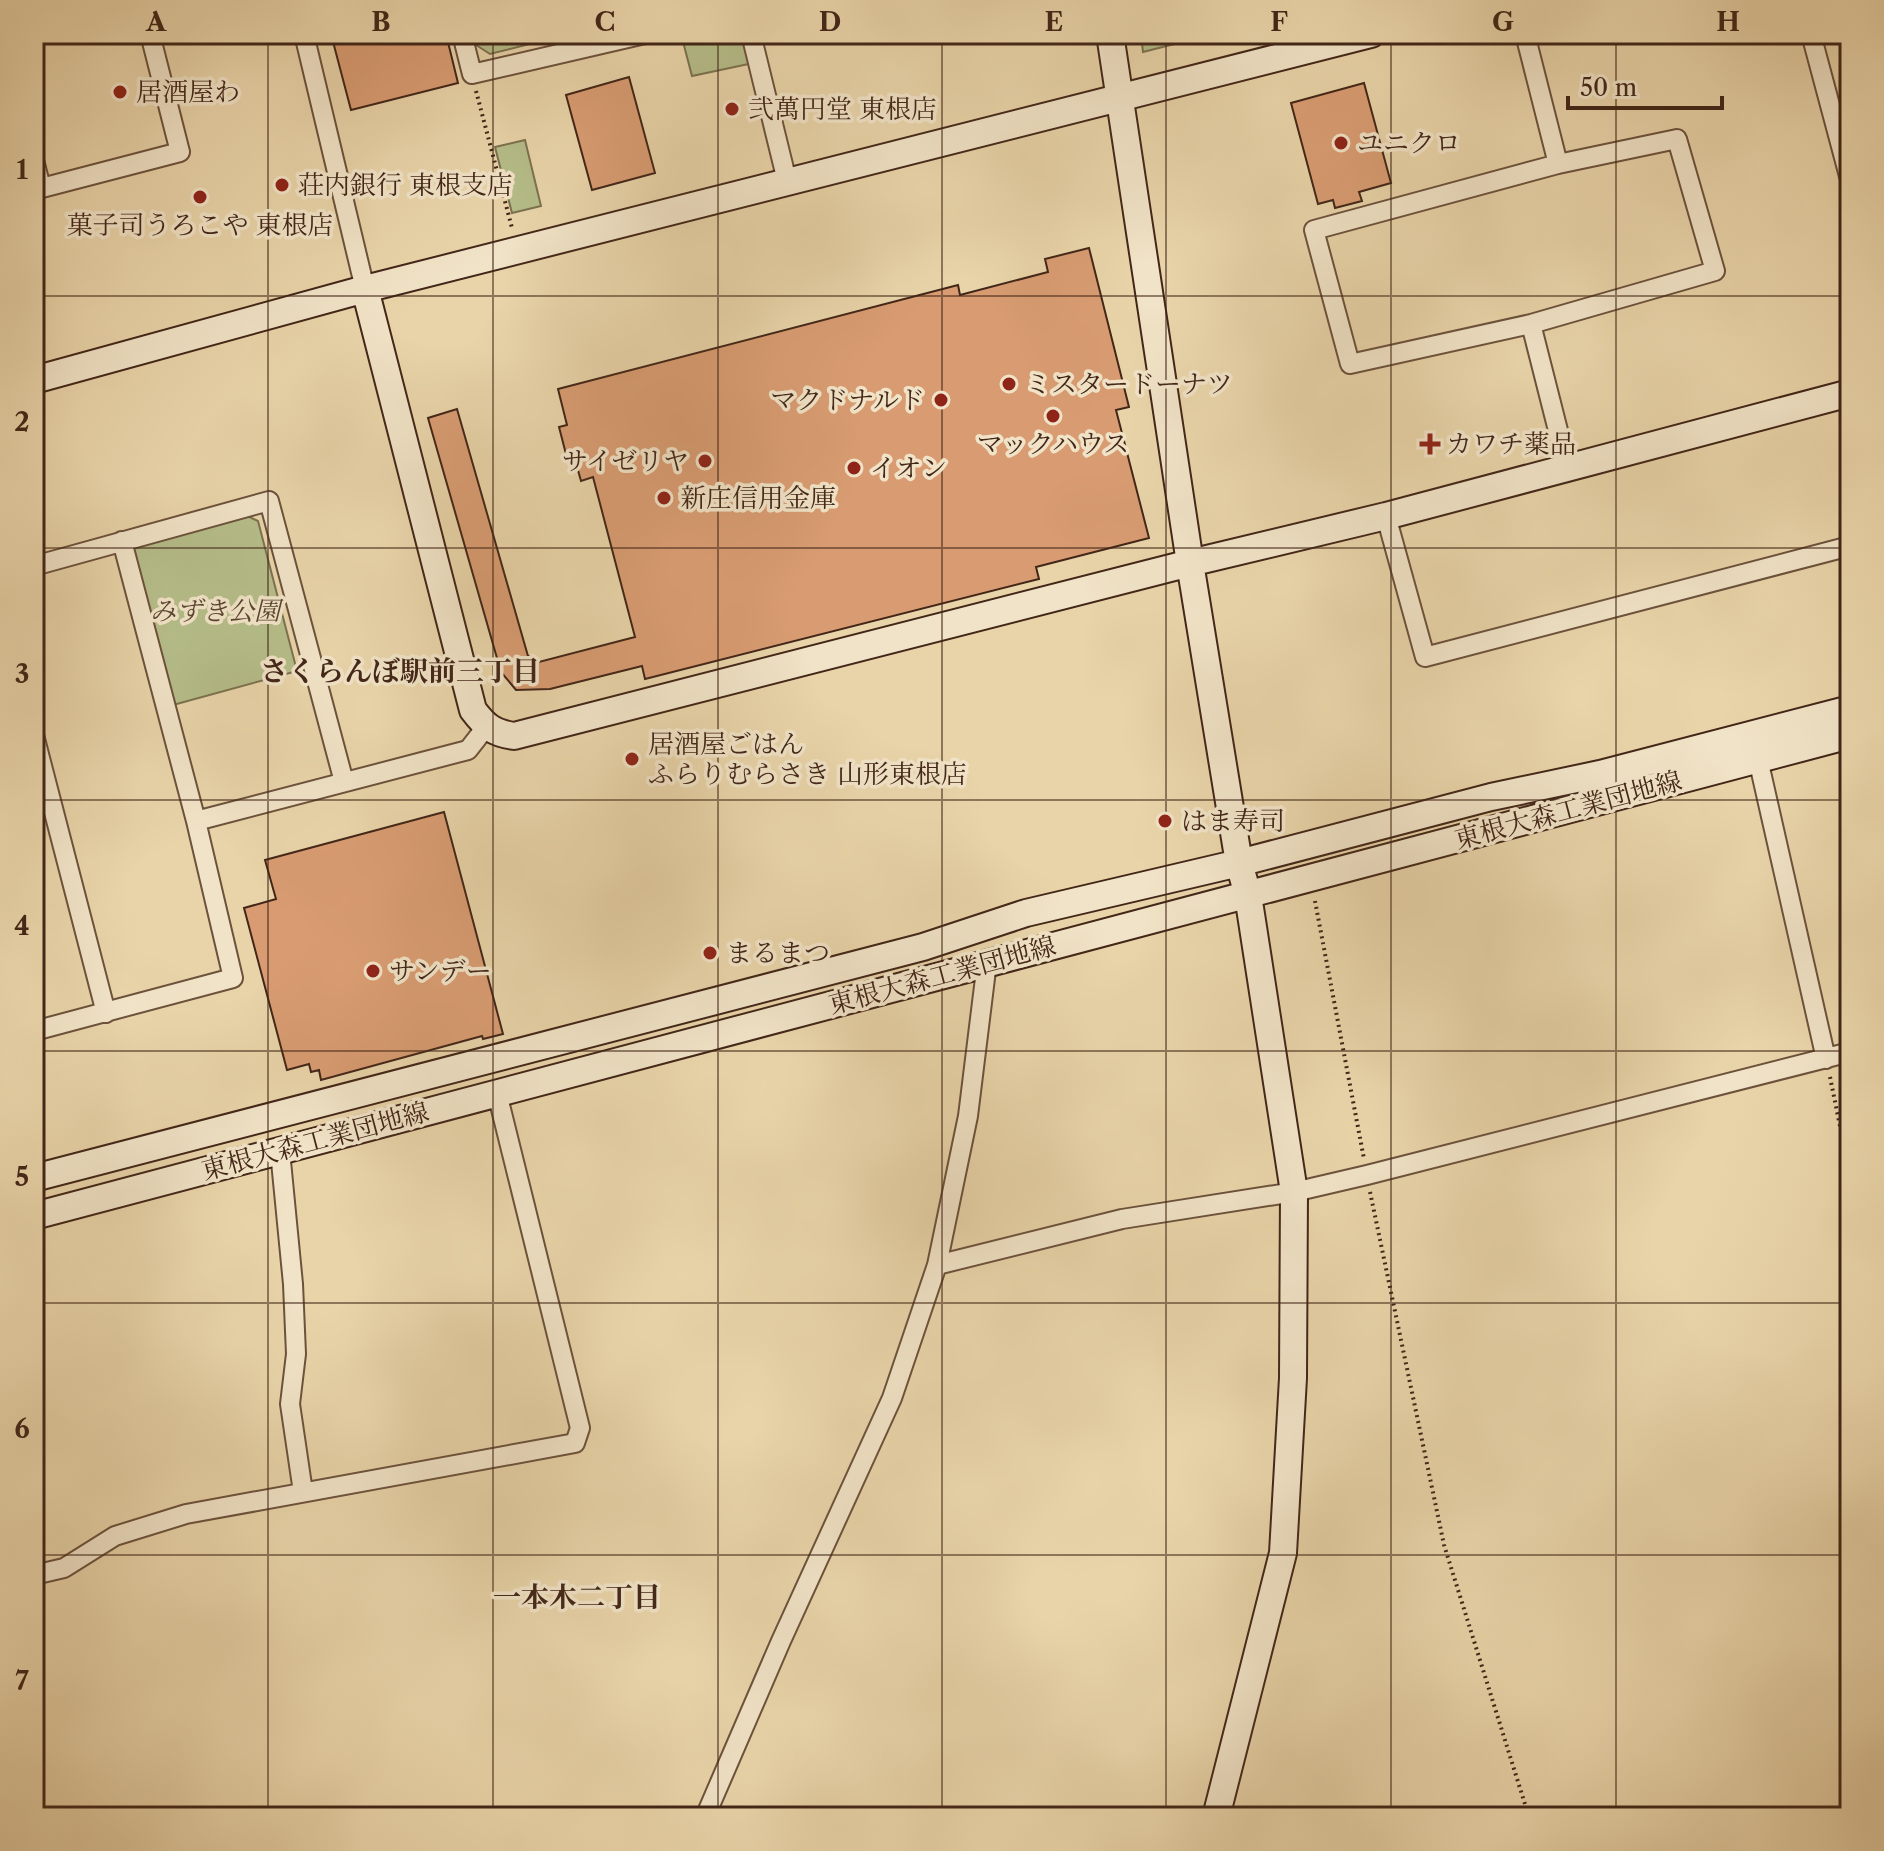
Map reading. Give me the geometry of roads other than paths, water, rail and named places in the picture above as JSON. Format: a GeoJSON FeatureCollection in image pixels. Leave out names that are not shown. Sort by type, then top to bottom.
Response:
{"type":"FeatureCollection","features":[{"type":"Feature","properties":{"kind":"street"},"geometry":{"type":"LineString","coordinates":[[34,160],[38,189],[180,152],[150,34]]}},
{"type":"Feature","properties":{"kind":"street"},"geometry":{"type":"LineString","coordinates":[[304,34],[365,289],[473,710],[486,727],[500,734],[514,736],[1386,516],[1850,393]]}},
{"type":"Feature","properties":{"kind":"street"},"geometry":{"type":"LineString","coordinates":[[462,34],[472,74],[610,38],[645,34]]}},
{"type":"Feature","properties":{"kind":"street"},"geometry":{"type":"LineString","coordinates":[[751,34],[787,181]]}},
{"type":"Feature","properties":{"kind":"street"},"geometry":{"type":"LineString","coordinates":[[1110,34],[1190,563],[1239,863],[1248,895],[1294,1192],[1293,1378],[1283,1553],[1216,1817]]}},
{"type":"Feature","properties":{"kind":"street"},"geometry":{"type":"LineString","coordinates":[[34,380],[365,289],[1371,34]]}},
{"type":"Feature","properties":{"kind":"street"},"geometry":{"type":"LineString","coordinates":[[1525,34],[1558,164]]}},
{"type":"Feature","properties":{"kind":"street"},"geometry":{"type":"LineString","coordinates":[[1811,34],[1850,180]]}},
{"type":"Feature","properties":{"kind":"street"},"geometry":{"type":"LineString","coordinates":[[1677,139],[1715,271],[1531,324],[1350,364],[1314,230],[1558,164],[1677,139]]}},
{"type":"Feature","properties":{"kind":"street"},"geometry":{"type":"LineString","coordinates":[[1531,324],[1567,466]]}},
{"type":"Feature","properties":{"kind":"street"},"geometry":{"type":"LineString","coordinates":[[34,566],[269,501],[344,782]]}},
{"type":"Feature","properties":{"kind":"street"},"geometry":{"type":"LineString","coordinates":[[1386,516],[1425,657],[1850,546]]}},
{"type":"Feature","properties":{"kind":"street"},"geometry":{"type":"LineString","coordinates":[[34,1031],[233,978],[196,821],[122,541]]}},
{"type":"Feature","properties":{"kind":"street","name":"東根大森工業団地線"},"geometry":{"type":"LineString","coordinates":[[34,1178],[923,947],[1026,913],[1239,863],[1491,797],[1600,774],[1850,709]]}},
{"type":"Feature","properties":{"kind":"street"},"geometry":{"type":"LineString","coordinates":[[196,821],[468,750],[486,727]]}},
{"type":"Feature","properties":{"kind":"street"},"geometry":{"type":"LineString","coordinates":[[34,735],[106,1013]]}},
{"type":"Feature","properties":{"kind":"street","name":"東根大森工業団地線"},"geometry":{"type":"LineString","coordinates":[[34,1216],[1850,735]]}},
{"type":"Feature","properties":{"kind":"street"},"geometry":{"type":"LineString","coordinates":[[1758,759],[1826,1059]]}},
{"type":"Feature","properties":{"kind":"street"},"geometry":{"type":"LineString","coordinates":[[705,1817],[787,1626],[892,1398],[937,1265],[968,1116],[987,962]]}},
{"type":"Feature","properties":{"kind":"street"},"geometry":{"type":"LineString","coordinates":[[937,1265],[1122,1219],[1294,1192],[1367,1175],[1850,1052]]}},
{"type":"Feature","properties":{"kind":"street"},"geometry":{"type":"LineString","coordinates":[[34,1575],[64,1568],[132,1529],[249,1501],[575,1443],[580,1428],[497,1093]]}},
{"type":"Feature","properties":{"kind":"street"},"geometry":{"type":"LineString","coordinates":[[280,1151],[293,1284],[296,1354],[290,1404],[303,1492]]}},
{"type":"Feature","properties":{"kind":"place","name":"居酒屋わ"},"geometry":{"type":"Point","coordinates":[120,92]}},
{"type":"Feature","properties":{"kind":"place","name":"弐萬円堂 東根店"},"geometry":{"type":"Point","coordinates":[732,109]}},
{"type":"Feature","properties":{"kind":"place","name":"ユニクロ"},"geometry":{"type":"Point","coordinates":[1341,143]}},
{"type":"Feature","properties":{"kind":"place","name":"荘内銀行 東根支店"},"geometry":{"type":"Point","coordinates":[282,185]}},
{"type":"Feature","properties":{"kind":"place","name":"菓子司うろこや 東根店"},"geometry":{"type":"Point","coordinates":[200,197]}},
{"type":"Feature","properties":{"kind":"place","name":"ミスタードーナツ"},"geometry":{"type":"Point","coordinates":[1009,384]}},
{"type":"Feature","properties":{"kind":"place","name":"マクドナルド"},"geometry":{"type":"Point","coordinates":[941,400]}},
{"type":"Feature","properties":{"kind":"place","name":"マックハウス"},"geometry":{"type":"Point","coordinates":[1053,416]}},
{"type":"Feature","properties":{"kind":"place","name":"カワチ薬品"},"geometry":{"type":"Point","coordinates":[1430,444]}},
{"type":"Feature","properties":{"kind":"place","name":"サイゼリヤ"},"geometry":{"type":"Point","coordinates":[705,461]}},
{"type":"Feature","properties":{"kind":"place","name":"イオン"},"geometry":{"type":"Point","coordinates":[854,468]}},
{"type":"Feature","properties":{"kind":"place","name":"新庄信用金庫"},"geometry":{"type":"Point","coordinates":[664,498]}},
{"type":"Feature","properties":{"kind":"place","name":"居酒屋ごはん ふらりむらさき 山形東根店"},"geometry":{"type":"Point","coordinates":[632,759]}},
{"type":"Feature","properties":{"kind":"place","name":"はま寿司"},"geometry":{"type":"Point","coordinates":[1165,821]}},
{"type":"Feature","properties":{"kind":"place","name":"まるまつ"},"geometry":{"type":"Point","coordinates":[710,953]}},
{"type":"Feature","properties":{"kind":"place","name":"サンデー"},"geometry":{"type":"Point","coordinates":[373,971]}},
{"type":"Feature","properties":{"kind":"district","name":"さくらんぼ駅前三丁目"},"geometry":{"type":"Point","coordinates":[400,671]}},
{"type":"Feature","properties":{"kind":"district","name":"一本木二丁目"},"geometry":{"type":"Point","coordinates":[577,1597]}},
{"type":"Feature","properties":{"kind":"park label","name":"みずき公園"},"geometry":{"type":"Point","coordinates":[215,611]}}]}
